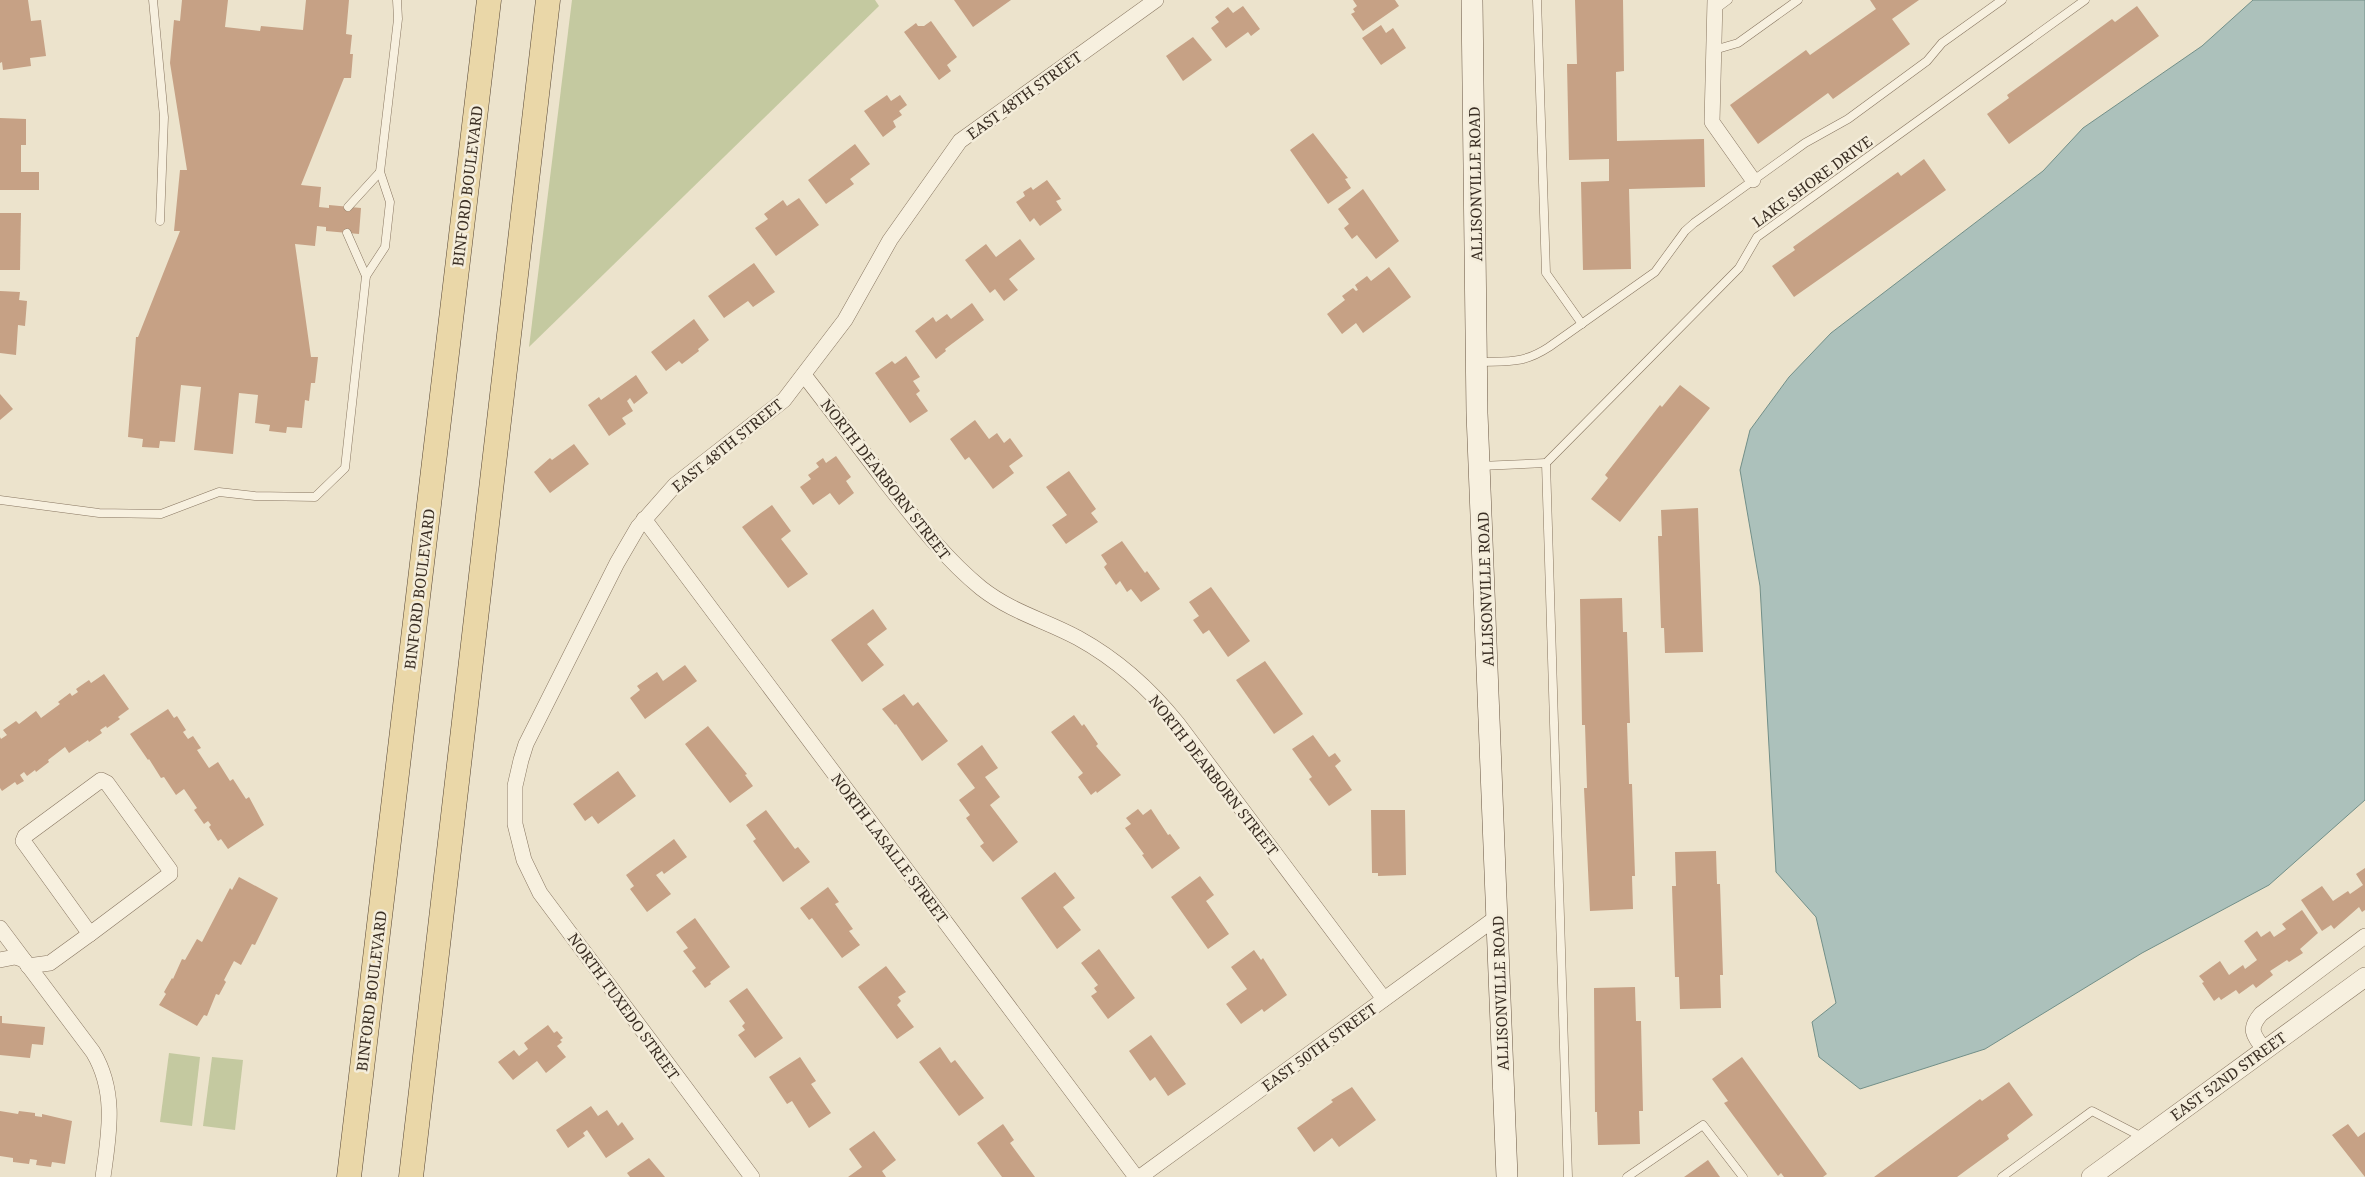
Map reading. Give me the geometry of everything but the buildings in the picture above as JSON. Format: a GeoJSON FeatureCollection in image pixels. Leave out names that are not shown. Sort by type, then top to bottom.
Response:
{"type":"FeatureCollection","features":[{"type":"Feature","properties":{"kind":"main road","name":"BINFORD BOULEVARD"},"geometry":{"type":"LineString","coordinates":[[349,1177],[489,0]]}},
{"type":"Feature","properties":{"kind":"main road"},"geometry":{"type":"LineString","coordinates":[[411,1177],[548,0]]}},
{"type":"Feature","properties":{"kind":"main road","name":"ALLISONVILLE ROAD"},"geometry":{"type":"LineString","coordinates":[[1472,0],[1480,466],[1508,1177]]}},
{"type":"Feature","properties":{"kind":"street","name":"EAST 48TH STREET"},"geometry":{"type":"LineString","coordinates":[[515,824],[515,786],[526,744],[617,563],[644,519],[680,480],[784,400],[845,320],[890,240],[960,141],[1156,0]]}},
{"type":"Feature","properties":{"kind":"street"},"geometry":{"type":"LineString","coordinates":[[1715,4],[1712,122],[1753,180]]}},
{"type":"Feature","properties":{"kind":"street","name":"NORTH DEARBORN STREET"},"geometry":{"type":"LineString","coordinates":[[804,375],[923,530],[961,570],[1005,604],[1046,625],[1078,638],[1114,659],[1155,697],[1178,724],[1384,999]]}},
{"type":"Feature","properties":{"kind":"street","name":"NORTH LASALLE STREET"},"geometry":{"type":"LineString","coordinates":[[644,519],[1136,1177]]}},
{"type":"Feature","properties":{"kind":"street"},"geometry":{"type":"LineString","coordinates":[[0,960],[15,958],[26,963],[50,963],[90,934],[170,874],[170,870],[107,783],[101,780],[25,836],[23,841],[90,934]]}},
{"type":"Feature","properties":{"kind":"street","name":"NORTH TUXEDO STREET"},"geometry":{"type":"LineString","coordinates":[[515,824],[524,860],[540,893],[752,1177]]}},
{"type":"Feature","properties":{"kind":"street","name":"EAST 50TH STREET"},"geometry":{"type":"LineString","coordinates":[[1140,1177],[1497,917]]}},
{"type":"Feature","properties":{"kind":"street"},"geometry":{"type":"LineString","coordinates":[[0,928],[93,1052],[104,1074],[110,1116],[103,1177]]}},
{"type":"Feature","properties":{"kind":"street"},"geometry":{"type":"LineString","coordinates":[[2264,1049],[2253,1032],[2254,1022],[2261,1014],[2365,936]]}},
{"type":"Feature","properties":{"kind":"street","name":"EAST 52ND STREET"},"geometry":{"type":"LineString","coordinates":[[2091,1177],[2365,977]]}},
{"type":"Feature","properties":{"kind":"lane"},"geometry":{"type":"LineString","coordinates":[[153,0],[164,116],[160,221]]}},
{"type":"Feature","properties":{"kind":"lane"},"geometry":{"type":"LineString","coordinates":[[0,500],[99,513],[161,514],[219,492],[254,496],[315,497],[345,468],[366,276],[385,247],[390,202],[380,172],[398,20],[397,0]]}},
{"type":"Feature","properties":{"kind":"lane"},"geometry":{"type":"LineString","coordinates":[[1537,0],[1546,273],[1582,324]]}},
{"type":"Feature","properties":{"kind":"lane"},"geometry":{"type":"LineString","coordinates":[[1715,4],[1728,0]]}},
{"type":"Feature","properties":{"kind":"lane"},"geometry":{"type":"LineString","coordinates":[[1714,50],[1738,43],[1798,0]]}},
{"type":"Feature","properties":{"kind":"lane"},"geometry":{"type":"LineString","coordinates":[[1477,362],[1516,361],[1532,358],[1582,324],[1655,272],[1685,231],[1805,143],[1848,119],[1927,61],[1942,43],[2002,0]]}},
{"type":"Feature","properties":{"kind":"lane","name":"LAKE SHORE DRIVE"},"geometry":{"type":"LineString","coordinates":[[1546,463],[1738,268],[1756,237],[2085,0]]}},
{"type":"Feature","properties":{"kind":"lane"},"geometry":{"type":"LineString","coordinates":[[348,207],[380,172]]}},
{"type":"Feature","properties":{"kind":"lane"},"geometry":{"type":"LineString","coordinates":[[347,233],[366,276]]}},
{"type":"Feature","properties":{"kind":"lane"},"geometry":{"type":"LineString","coordinates":[[1480,466],[1546,463],[1568,1177]]}},
{"type":"Feature","properties":{"kind":"lane"},"geometry":{"type":"LineString","coordinates":[[2002,1177],[2092,1111],[2144,1138]]}},
{"type":"Feature","properties":{"kind":"lane"},"geometry":{"type":"LineString","coordinates":[[1627,1177],[1703,1125],[1743,1177]]}},
{"type":"Feature","properties":{"kind":"green space"},"geometry":{"type":"Polygon","coordinates":[[[572,0],[875,0],[879,6],[529,347],[572,0]]]}},
{"type":"Feature","properties":{"kind":"green space"},"geometry":{"type":"Polygon","coordinates":[[[169,1053],[200,1057],[192,1126],[160,1122],[169,1053]]]}},
{"type":"Feature","properties":{"kind":"green space"},"geometry":{"type":"Polygon","coordinates":[[[212,1057],[243,1060],[235,1130],[203,1126],[212,1057]]]}},
{"type":"Feature","properties":{"kind":"water"},"geometry":{"type":"Polygon","coordinates":[[[2253,0],[2365,0],[2365,800],[2269,885],[2142,953],[1985,1049],[1860,1089],[1819,1057],[1812,1022],[1836,1003],[1816,917],[1776,872],[1760,586],[1740,470],[1750,430],[1789,377],[1831,333],[2043,171],[2083,128],[2202,46],[2253,0]]]}}]}
